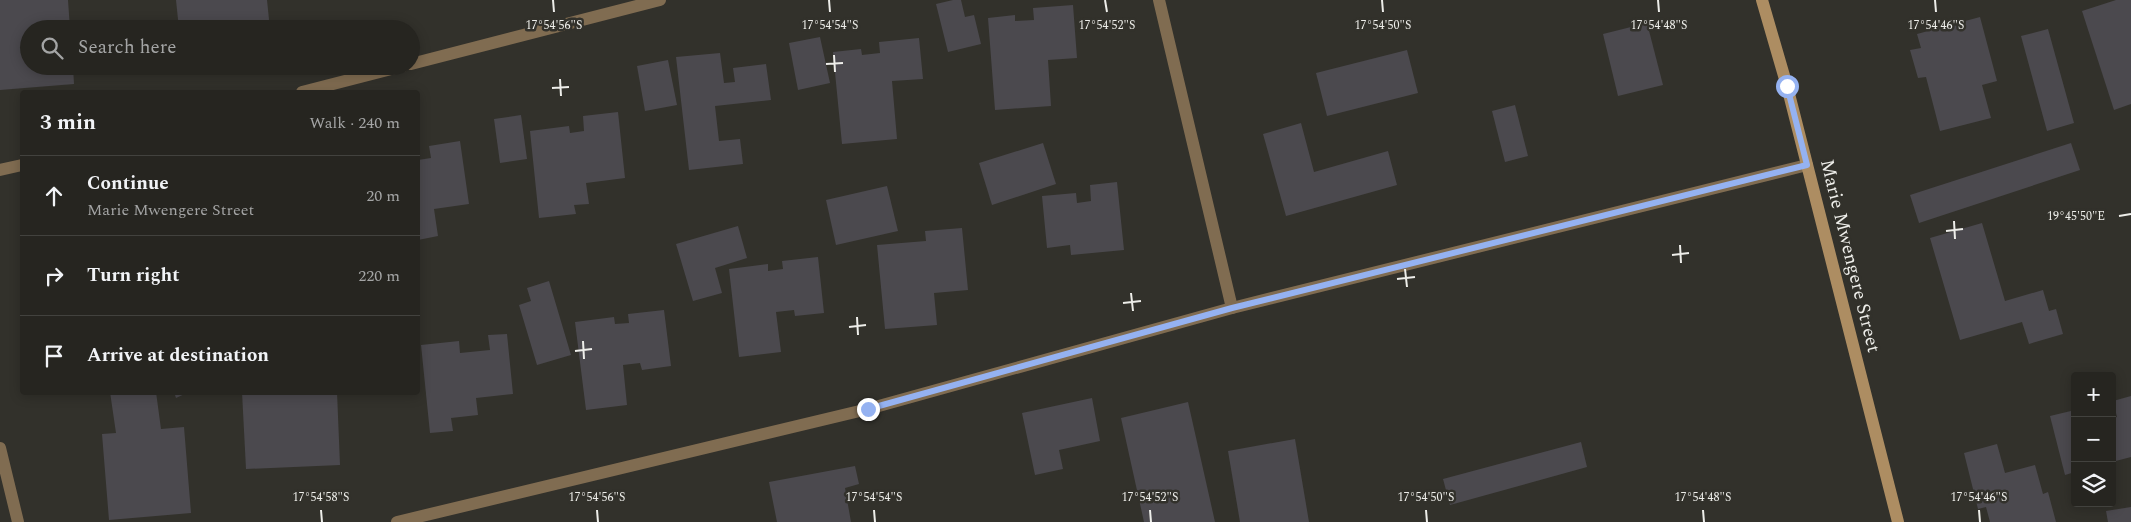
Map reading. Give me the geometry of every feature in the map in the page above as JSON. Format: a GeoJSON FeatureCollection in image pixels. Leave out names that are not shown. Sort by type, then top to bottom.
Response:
{"type":"FeatureCollection","features":[{"type":"Feature","properties":{"kind":"street"},"geometry":{"type":"LineString","coordinates":[[420,62],[660,0]]}},
{"type":"Feature","properties":{"kind":"street"},"geometry":{"type":"LineString","coordinates":[[1159,0],[1232,308]]}},
{"type":"Feature","properties":{"kind":"street","name":"Marie Mwengere Street"},"geometry":{"type":"LineString","coordinates":[[1762,0],[1807,165],[1898,522]]}},
{"type":"Feature","properties":{"kind":"street"},"geometry":{"type":"LineString","coordinates":[[310,90],[368,75]]}},
{"type":"Feature","properties":{"kind":"street"},"geometry":{"type":"LineString","coordinates":[[0,170],[20,165]]}},
{"type":"Feature","properties":{"kind":"street"},"geometry":{"type":"LineString","coordinates":[[397,522],[868,409],[1232,308],[1807,165]]}},
{"type":"Feature","properties":{"kind":"street"},"geometry":{"type":"LineString","coordinates":[[0,448],[18,522]]}},
{"type":"Feature","properties":{"kind":"building"},"geometry":{"type":"Polygon","coordinates":[[[0,0],[68,0],[69,20],[20,20],[20,75],[74,75],[74,84],[0,90],[0,0]]]}},
{"type":"Feature","properties":{"kind":"building"},"geometry":{"type":"Polygon","coordinates":[[[176,0],[267,0],[269,20],[178,20],[176,0]]]}},
{"type":"Feature","properties":{"kind":"building"},"geometry":{"type":"Polygon","coordinates":[[[961,0],[965,17],[974,15],[981,44],[948,52],[936,4],[961,0]]]}},
{"type":"Feature","properties":{"kind":"building"},"geometry":{"type":"Polygon","coordinates":[[[2116,0],[2131,0],[2131,104],[2114,110],[2082,11],[2116,0]]]}},
{"type":"Feature","properties":{"kind":"building"},"geometry":{"type":"Polygon","coordinates":[[[1073,5],[1077,58],[1048,60],[1051,106],[995,110],[988,18],[1015,15],[1015,21],[1034,20],[1033,8],[1073,5]]]}},
{"type":"Feature","properties":{"kind":"building"},"geometry":{"type":"Polygon","coordinates":[[[1980,17],[1997,81],[1982,85],[1991,118],[1940,131],[1926,77],[1918,78],[1910,50],[1921,48],[1917,34],[1980,17]]]}},
{"type":"Feature","properties":{"kind":"building"},"geometry":{"type":"Polygon","coordinates":[[[1647,23],[1663,85],[1618,96],[1603,34],[1647,23]]]}},
{"type":"Feature","properties":{"kind":"building"},"geometry":{"type":"Polygon","coordinates":[[[2048,29],[2074,123],[2047,131],[2021,36],[2048,29]]]}},
{"type":"Feature","properties":{"kind":"building"},"geometry":{"type":"Polygon","coordinates":[[[820,37],[830,83],[798,90],[789,43],[820,37]]]}},
{"type":"Feature","properties":{"kind":"building"},"geometry":{"type":"Polygon","coordinates":[[[919,38],[923,79],[892,81],[897,139],[842,144],[833,52],[861,49],[862,55],[880,53],[879,42],[919,38]]]}},
{"type":"Feature","properties":{"kind":"building"},"geometry":{"type":"Polygon","coordinates":[[[1407,50],[1418,93],[1327,116],[1316,73],[1407,50]]]}},
{"type":"Feature","properties":{"kind":"building"},"geometry":{"type":"Polygon","coordinates":[[[720,53],[724,83],[735,82],[733,68],[766,64],[771,100],[715,106],[719,141],[740,139],[743,164],[689,170],[676,57],[720,53]]]}},
{"type":"Feature","properties":{"kind":"building"},"geometry":{"type":"Polygon","coordinates":[[[668,60],[677,105],[645,111],[637,66],[668,60]]]}},
{"type":"Feature","properties":{"kind":"building"},"geometry":{"type":"Polygon","coordinates":[[[1515,105],[1528,156],[1505,162],[1492,111],[1515,105]]]}},
{"type":"Feature","properties":{"kind":"building"},"geometry":{"type":"Polygon","coordinates":[[[618,112],[625,178],[586,183],[589,204],[574,205],[576,214],[539,218],[530,131],[569,126],[570,133],[584,131],[583,116],[618,112]]]}},
{"type":"Feature","properties":{"kind":"building"},"geometry":{"type":"Polygon","coordinates":[[[521,115],[527,159],[500,163],[494,119],[521,115]]]}},
{"type":"Feature","properties":{"kind":"building"},"geometry":{"type":"Polygon","coordinates":[[[1301,123],[1314,172],[1388,151],[1397,185],[1286,216],[1263,134],[1301,123]]]}},
{"type":"Feature","properties":{"kind":"building"},"geometry":{"type":"Polygon","coordinates":[[[460,141],[469,204],[434,209],[438,236],[420,240],[420,160],[431,158],[429,146],[460,141]]]}},
{"type":"Feature","properties":{"kind":"building"},"geometry":{"type":"Polygon","coordinates":[[[1043,143],[1056,184],[992,205],[979,163],[1043,143]]]}},
{"type":"Feature","properties":{"kind":"building"},"geometry":{"type":"Polygon","coordinates":[[[2071,143],[2080,170],[1919,223],[1910,195],[2071,143]]]}},
{"type":"Feature","properties":{"kind":"building"},"geometry":{"type":"Polygon","coordinates":[[[1117,182],[1124,250],[1071,255],[1070,245],[1047,248],[1042,196],[1076,193],[1077,203],[1091,201],[1090,185],[1117,182]]]}},
{"type":"Feature","properties":{"kind":"building"},"geometry":{"type":"Polygon","coordinates":[[[887,186],[898,231],[836,245],[826,200],[887,186]]]}},
{"type":"Feature","properties":{"kind":"building"},"geometry":{"type":"Polygon","coordinates":[[[1982,223],[2005,301],[2043,290],[2049,311],[2056,309],[2063,334],[2029,344],[2022,322],[1960,340],[1930,238],[1982,223]]]}},
{"type":"Feature","properties":{"kind":"building"},"geometry":{"type":"Polygon","coordinates":[[[738,226],[747,258],[715,268],[722,293],[693,301],[676,244],[738,226]]]}},
{"type":"Feature","properties":{"kind":"building"},"geometry":{"type":"Polygon","coordinates":[[[962,228],[968,290],[934,293],[937,325],[885,329],[877,245],[926,241],[925,231],[962,228]]]}},
{"type":"Feature","properties":{"kind":"building"},"geometry":{"type":"Polygon","coordinates":[[[818,257],[824,313],[795,316],[794,310],[776,312],[781,352],[739,357],[729,269],[768,264],[768,271],[783,269],[782,261],[818,257]]]}},
{"type":"Feature","properties":{"kind":"building"},"geometry":{"type":"Polygon","coordinates":[[[549,281],[571,355],[537,365],[519,305],[531,301],[527,288],[549,281]]]}},
{"type":"Feature","properties":{"kind":"building"},"geometry":{"type":"Polygon","coordinates":[[[664,310],[671,366],[642,370],[640,363],[623,365],[627,405],[586,410],[575,322],[614,317],[615,324],[629,323],[628,314],[664,310]]]}},
{"type":"Feature","properties":{"kind":"building"},"geometry":{"type":"Polygon","coordinates":[[[507,334],[513,394],[476,398],[478,415],[451,418],[453,431],[430,433],[421,345],[459,341],[460,353],[490,350],[488,335],[507,334]]]}},
{"type":"Feature","properties":{"kind":"building"},"geometry":{"type":"Polygon","coordinates":[[[110,395],[156,395],[161,429],[184,427],[191,513],[109,520],[102,434],[116,433],[110,395]]]}},
{"type":"Feature","properties":{"kind":"building"},"geometry":{"type":"Polygon","coordinates":[[[242,395],[337,395],[340,465],[246,469],[242,395]]]}},
{"type":"Feature","properties":{"kind":"building"},"geometry":{"type":"Polygon","coordinates":[[[2131,396],[2131,457],[2116,461],[2117,417],[2116,400],[2131,396]]]}},
{"type":"Feature","properties":{"kind":"building"},"geometry":{"type":"Polygon","coordinates":[[[1092,398],[1100,441],[1059,450],[1063,469],[1035,475],[1022,413],[1092,398]]]}},
{"type":"Feature","properties":{"kind":"building"},"geometry":{"type":"Polygon","coordinates":[[[1188,402],[1215,522],[1144,522],[1121,418],[1188,402]]]}},
{"type":"Feature","properties":{"kind":"building"},"geometry":{"type":"Polygon","coordinates":[[[2071,411],[2071,473],[2065,475],[2050,416],[2071,411]]]}},
{"type":"Feature","properties":{"kind":"building"},"geometry":{"type":"Polygon","coordinates":[[[1295,439],[1309,522],[1240,522],[1228,451],[1295,439]]]}},
{"type":"Feature","properties":{"kind":"building"},"geometry":{"type":"Polygon","coordinates":[[[1581,442],[1587,467],[1450,505],[1443,479],[1581,442]]]}},
{"type":"Feature","properties":{"kind":"building"},"geometry":{"type":"Polygon","coordinates":[[[1997,444],[2005,473],[2035,465],[2043,494],[2048,492],[2056,522],[1990,522],[1986,507],[1978,509],[1964,453],[1997,444]]]}},
{"type":"Feature","properties":{"kind":"building"},"geometry":{"type":"Polygon","coordinates":[[[855,466],[859,484],[845,488],[851,522],[777,522],[769,482],[855,466]]]}},
{"type":"Feature","properties":{"kind":"building"},"geometry":{"type":"Polygon","coordinates":[[[2131,507],[2131,522],[2108,522],[2106,511],[2131,507]]]}},
{"type":"Feature","properties":{"kind":"route"},"geometry":{"type":"LineString","coordinates":[[868,409],[1232,308],[1807,165],[1787,86]]}}]}
